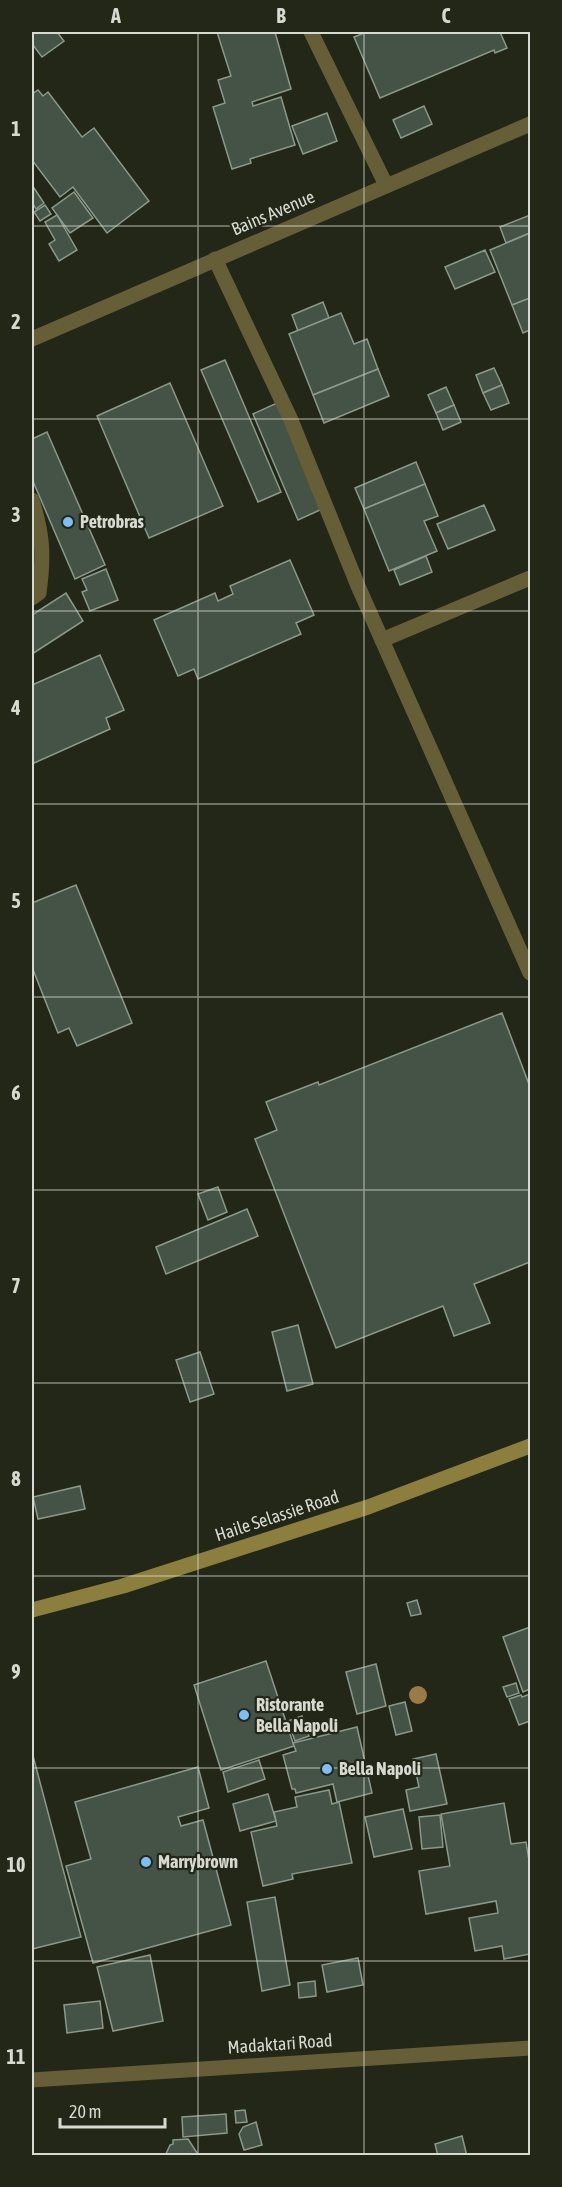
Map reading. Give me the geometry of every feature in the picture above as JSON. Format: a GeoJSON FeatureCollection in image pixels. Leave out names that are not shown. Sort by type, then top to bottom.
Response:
{"type":"FeatureCollection","features":[{"type":"Feature","properties":{"kind":"street"},"geometry":{"type":"LineString","coordinates":[[311,32],[386,185]]}},
{"type":"Feature","properties":{"kind":"street","name":"Bains Avenue"},"geometry":{"type":"LineString","coordinates":[[32,339],[531,124]]}},
{"type":"Feature","properties":{"kind":"street"},"geometry":{"type":"LineString","coordinates":[[215,259],[291,420],[358,586],[531,973]]}},
{"type":"Feature","properties":{"kind":"street"},"geometry":{"type":"LineString","coordinates":[[32,500],[41,529],[43,566],[39,593],[32,598]]}},
{"type":"Feature","properties":{"kind":"street"},"geometry":{"type":"LineString","coordinates":[[382,639],[531,578]]}},
{"type":"Feature","properties":{"kind":"street","name":"Haile Selassie Road"},"geometry":{"type":"LineString","coordinates":[[32,1610],[123,1586],[368,1507],[531,1446]]}},
{"type":"Feature","properties":{"kind":"street","name":"Madaktari Road"},"geometry":{"type":"LineString","coordinates":[[32,2080],[531,2048]]}},
{"type":"Feature","properties":{"kind":"building"},"geometry":{"type":"Polygon","coordinates":[[[32,32],[57,32],[64,41],[42,57],[33,45],[32,47],[32,32]]]}},
{"type":"Feature","properties":{"kind":"building"},"geometry":{"type":"Polygon","coordinates":[[[217,32],[275,32],[291,89],[252,102],[253,106],[281,97],[295,145],[250,159],[251,163],[232,169],[213,107],[225,103],[218,80],[231,76],[217,32]]]}},
{"type":"Feature","properties":{"kind":"building"},"geometry":{"type":"Polygon","coordinates":[[[367,32],[500,32],[507,48],[495,53],[494,50],[380,98],[354,37],[367,32]]]}},
{"type":"Feature","properties":{"kind":"building"},"geometry":{"type":"Polygon","coordinates":[[[38,90],[43,96],[48,92],[82,137],[94,128],[149,201],[107,233],[73,187],[60,197],[32,160],[32,94],[38,90]]]}},
{"type":"Feature","properties":{"kind":"building"},"geometry":{"type":"Polygon","coordinates":[[[424,106],[432,124],[401,138],[393,120],[424,106]]]}},
{"type":"Feature","properties":{"kind":"building"},"geometry":{"type":"Polygon","coordinates":[[[327,113],[337,141],[303,154],[292,126],[327,113]]]}},
{"type":"Feature","properties":{"kind":"building"},"geometry":{"type":"Polygon","coordinates":[[[32,185],[44,203],[36,209],[32,202],[32,185]]]}},
{"type":"Feature","properties":{"kind":"building"},"geometry":{"type":"Polygon","coordinates":[[[74,192],[93,218],[70,233],[52,208],[74,192]]]}},
{"type":"Feature","properties":{"kind":"building"},"geometry":{"type":"Polygon","coordinates":[[[45,205],[51,214],[40,221],[34,212],[45,205]]]}},
{"type":"Feature","properties":{"kind":"building"},"geometry":{"type":"Polygon","coordinates":[[[57,215],[77,250],[59,261],[49,244],[55,240],[45,222],[57,215]]]}},
{"type":"Feature","properties":{"kind":"building"},"geometry":{"type":"Polygon","coordinates":[[[530,215],[530,233],[506,243],[500,227],[530,215]]]}},
{"type":"Feature","properties":{"kind":"building"},"geometry":{"type":"Polygon","coordinates":[[[530,233],[530,298],[512,305],[490,250],[530,233]]]}},
{"type":"Feature","properties":{"kind":"building"},"geometry":{"type":"Polygon","coordinates":[[[485,250],[495,272],[455,289],[445,267],[485,250]]]}},
{"type":"Feature","properties":{"kind":"building"},"geometry":{"type":"Polygon","coordinates":[[[530,298],[530,330],[523,333],[512,305],[530,298]]]}},
{"type":"Feature","properties":{"kind":"building"},"geometry":{"type":"Polygon","coordinates":[[[323,302],[329,318],[298,331],[292,315],[323,302]]]}},
{"type":"Feature","properties":{"kind":"building"},"geometry":{"type":"Polygon","coordinates":[[[341,313],[354,344],[367,339],[378,369],[313,395],[289,334],[341,313]]]}},
{"type":"Feature","properties":{"kind":"building"},"geometry":{"type":"Polygon","coordinates":[[[225,360],[281,492],[258,502],[201,370],[225,360]]]}},
{"type":"Feature","properties":{"kind":"building"},"geometry":{"type":"Polygon","coordinates":[[[494,368],[502,385],[483,393],[476,375],[494,368]]]}},
{"type":"Feature","properties":{"kind":"building"},"geometry":{"type":"Polygon","coordinates":[[[378,369],[389,396],[324,423],[313,395],[378,369]]]}},
{"type":"Feature","properties":{"kind":"building"},"geometry":{"type":"Polygon","coordinates":[[[170,383],[223,506],[149,538],[97,416],[170,383]]]}},
{"type":"Feature","properties":{"kind":"building"},"geometry":{"type":"Polygon","coordinates":[[[502,385],[509,403],[491,410],[483,393],[502,385]]]}},
{"type":"Feature","properties":{"kind":"building"},"geometry":{"type":"Polygon","coordinates":[[[446,387],[454,405],[436,413],[428,395],[446,387]]]}},
{"type":"Feature","properties":{"kind":"building"},"geometry":{"type":"Polygon","coordinates":[[[277,403],[322,509],[298,520],[253,414],[277,403]]]}},
{"type":"Feature","properties":{"kind":"building"},"geometry":{"type":"Polygon","coordinates":[[[454,405],[461,422],[443,430],[436,413],[454,405]]]}},
{"type":"Feature","properties":{"kind":"building","name":"Petrobras"},"geometry":{"type":"Polygon","coordinates":[[[47,432],[105,565],[75,579],[32,479],[32,439],[47,432]]]}},
{"type":"Feature","properties":{"kind":"building"},"geometry":{"type":"Polygon","coordinates":[[[416,462],[425,484],[364,509],[355,488],[416,462]]]}},
{"type":"Feature","properties":{"kind":"building"},"geometry":{"type":"Polygon","coordinates":[[[425,484],[438,516],[424,521],[437,551],[389,571],[364,509],[425,484]]]}},
{"type":"Feature","properties":{"kind":"building"},"geometry":{"type":"Polygon","coordinates":[[[484,505],[495,530],[448,549],[437,524],[484,505]]]}},
{"type":"Feature","properties":{"kind":"building"},"geometry":{"type":"Polygon","coordinates":[[[426,556],[432,572],[400,585],[394,570],[426,556]]]}},
{"type":"Feature","properties":{"kind":"building"},"geometry":{"type":"Polygon","coordinates":[[[290,560],[314,615],[296,623],[301,634],[198,679],[194,669],[178,676],[154,620],[215,593],[218,601],[233,594],[230,586],[290,560]]]}},
{"type":"Feature","properties":{"kind":"building"},"geometry":{"type":"Polygon","coordinates":[[[106,569],[118,600],[90,611],[82,592],[87,590],[82,579],[106,569]]]}},
{"type":"Feature","properties":{"kind":"building"},"geometry":{"type":"Polygon","coordinates":[[[66,593],[83,621],[32,654],[32,615],[66,593]]]}},
{"type":"Feature","properties":{"kind":"building"},"geometry":{"type":"Polygon","coordinates":[[[100,655],[124,710],[106,718],[110,729],[32,764],[32,685],[100,655]]]}},
{"type":"Feature","properties":{"kind":"building"},"geometry":{"type":"Polygon","coordinates":[[[76,885],[132,1023],[77,1046],[69,1028],[58,1033],[32,967],[32,903],[76,885]]]}},
{"type":"Feature","properties":{"kind":"building"},"geometry":{"type":"Polygon","coordinates":[[[502,1013],[530,1087],[530,1262],[474,1284],[490,1323],[454,1336],[443,1306],[336,1348],[255,1139],[277,1130],[266,1102],[318,1082],[319,1085],[502,1013]]]}},
{"type":"Feature","properties":{"kind":"building"},"geometry":{"type":"Polygon","coordinates":[[[218,1187],[227,1212],[208,1220],[198,1194],[218,1187]]]}},
{"type":"Feature","properties":{"kind":"building"},"geometry":{"type":"Polygon","coordinates":[[[247,1209],[258,1236],[166,1274],[156,1247],[247,1209]]]}},
{"type":"Feature","properties":{"kind":"building"},"geometry":{"type":"Polygon","coordinates":[[[298,1325],[313,1384],[287,1391],[272,1332],[298,1325]]]}},
{"type":"Feature","properties":{"kind":"building"},"geometry":{"type":"Polygon","coordinates":[[[200,1352],[214,1394],[190,1402],[176,1360],[200,1352]]]}},
{"type":"Feature","properties":{"kind":"building"},"geometry":{"type":"Polygon","coordinates":[[[80,1486],[85,1509],[38,1519],[33,1497],[80,1486]]]}},
{"type":"Feature","properties":{"kind":"building"},"geometry":{"type":"Polygon","coordinates":[[[417,1600],[421,1614],[411,1616],[407,1603],[417,1600]]]}},
{"type":"Feature","properties":{"kind":"building"},"geometry":{"type":"Polygon","coordinates":[[[530,1627],[530,1689],[523,1692],[503,1637],[530,1627]]]}},
{"type":"Feature","properties":{"kind":"building","name":"Ristorante Bella Napoli"},"geometry":{"type":"Polygon","coordinates":[[[266,1661],[294,1746],[221,1770],[194,1685],[266,1661]]]}},
{"type":"Feature","properties":{"kind":"building"},"geometry":{"type":"Polygon","coordinates":[[[376,1664],[386,1706],[357,1714],[346,1672],[376,1664]]]}},
{"type":"Feature","properties":{"kind":"building"},"geometry":{"type":"Polygon","coordinates":[[[516,1683],[519,1693],[507,1697],[503,1687],[516,1683]]]}},
{"type":"Feature","properties":{"kind":"building"},"geometry":{"type":"Polygon","coordinates":[[[530,1694],[530,1721],[519,1725],[509,1699],[530,1694]]]}},
{"type":"Feature","properties":{"kind":"building"},"geometry":{"type":"Polygon","coordinates":[[[405,1702],[412,1731],[396,1735],[389,1706],[405,1702]]]}},
{"type":"Feature","properties":{"kind":"building"},"geometry":{"type":"Polygon","coordinates":[[[302,1716],[309,1736],[295,1741],[288,1721],[302,1716]]]}},
{"type":"Feature","properties":{"kind":"building","name":"Bella Napoli"},"geometry":{"type":"Polygon","coordinates":[[[357,1727],[372,1793],[337,1802],[333,1784],[296,1793],[295,1789],[292,1789],[283,1755],[296,1751],[293,1743],[357,1727]]]}},
{"type":"Feature","properties":{"kind":"building"},"geometry":{"type":"Polygon","coordinates":[[[32,1752],[81,1937],[32,1949],[32,1752]]]}},
{"type":"Feature","properties":{"kind":"building"},"geometry":{"type":"Polygon","coordinates":[[[436,1754],[447,1804],[410,1811],[406,1790],[419,1787],[413,1759],[436,1754]]]}},
{"type":"Feature","properties":{"kind":"building"},"geometry":{"type":"Polygon","coordinates":[[[259,1760],[265,1779],[228,1792],[223,1772],[259,1760]]]}},
{"type":"Feature","properties":{"kind":"building","name":"Marrybrown"},"geometry":{"type":"Polygon","coordinates":[[[198,1767],[209,1808],[178,1817],[181,1826],[203,1820],[231,1925],[93,1963],[66,1866],[91,1859],[75,1802],[198,1767]]]}},
{"type":"Feature","properties":{"kind":"building"},"geometry":{"type":"Polygon","coordinates":[[[329,1790],[332,1804],[339,1802],[352,1863],[292,1874],[293,1879],[263,1886],[251,1832],[277,1826],[274,1812],[297,1807],[295,1797],[329,1790]]]}},
{"type":"Feature","properties":{"kind":"building"},"geometry":{"type":"Polygon","coordinates":[[[268,1794],[276,1821],[240,1831],[233,1804],[268,1794]]]}},
{"type":"Feature","properties":{"kind":"building"},"geometry":{"type":"Polygon","coordinates":[[[504,1803],[511,1844],[526,1842],[530,1867],[530,1954],[504,1959],[502,1946],[475,1951],[469,1918],[498,1913],[496,1901],[426,1914],[419,1871],[450,1866],[441,1814],[504,1803]]]}},
{"type":"Feature","properties":{"kind":"building"},"geometry":{"type":"Polygon","coordinates":[[[403,1809],[412,1849],[374,1857],[365,1817],[403,1809]]]}},
{"type":"Feature","properties":{"kind":"building"},"geometry":{"type":"Polygon","coordinates":[[[440,1815],[443,1847],[422,1849],[419,1817],[440,1815]]]}},
{"type":"Feature","properties":{"kind":"building"},"geometry":{"type":"Polygon","coordinates":[[[275,1897],[290,1985],[262,1991],[247,1902],[275,1897]]]}},
{"type":"Feature","properties":{"kind":"building"},"geometry":{"type":"Polygon","coordinates":[[[150,1955],[163,2021],[113,2031],[97,1967],[150,1955]]]}},
{"type":"Feature","properties":{"kind":"building"},"geometry":{"type":"Polygon","coordinates":[[[358,1958],[363,1985],[327,1992],[322,1965],[358,1958]]]}},
{"type":"Feature","properties":{"kind":"building"},"geometry":{"type":"Polygon","coordinates":[[[315,1981],[316,1996],[299,1998],[298,1983],[315,1981]]]}},
{"type":"Feature","properties":{"kind":"building"},"geometry":{"type":"Polygon","coordinates":[[[100,2001],[103,2028],[67,2033],[64,2005],[100,2001]]]}},
{"type":"Feature","properties":{"kind":"building"},"geometry":{"type":"Polygon","coordinates":[[[245,2110],[247,2122],[236,2123],[235,2111],[245,2110]]]}},
{"type":"Feature","properties":{"kind":"building"},"geometry":{"type":"Polygon","coordinates":[[[226,2114],[227,2133],[183,2137],[182,2117],[226,2114]]]}},
{"type":"Feature","properties":{"kind":"building"},"geometry":{"type":"Polygon","coordinates":[[[256,2122],[262,2145],[244,2150],[239,2134],[243,2127],[256,2122]]]}},
{"type":"Feature","properties":{"kind":"building"},"geometry":{"type":"Polygon","coordinates":[[[462,2136],[467,2156],[438,2156],[435,2144],[462,2136]]]}},
{"type":"Feature","properties":{"kind":"building"},"geometry":{"type":"Polygon","coordinates":[[[188,2139],[199,2156],[165,2156],[173,2140],[188,2139]]]}},
{"type":"Feature","properties":{"kind":"place","name":"Petrobras"},"geometry":{"type":"Point","coordinates":[68,522]}},
{"type":"Feature","properties":{"kind":"place","name":"Ristorante Bella Napoli"},"geometry":{"type":"Point","coordinates":[244,1715]}},
{"type":"Feature","properties":{"kind":"place","name":"Bella Napoli"},"geometry":{"type":"Point","coordinates":[327,1769]}},
{"type":"Feature","properties":{"kind":"place","name":"Marrybrown"},"geometry":{"type":"Point","coordinates":[146,1862]}}]}
